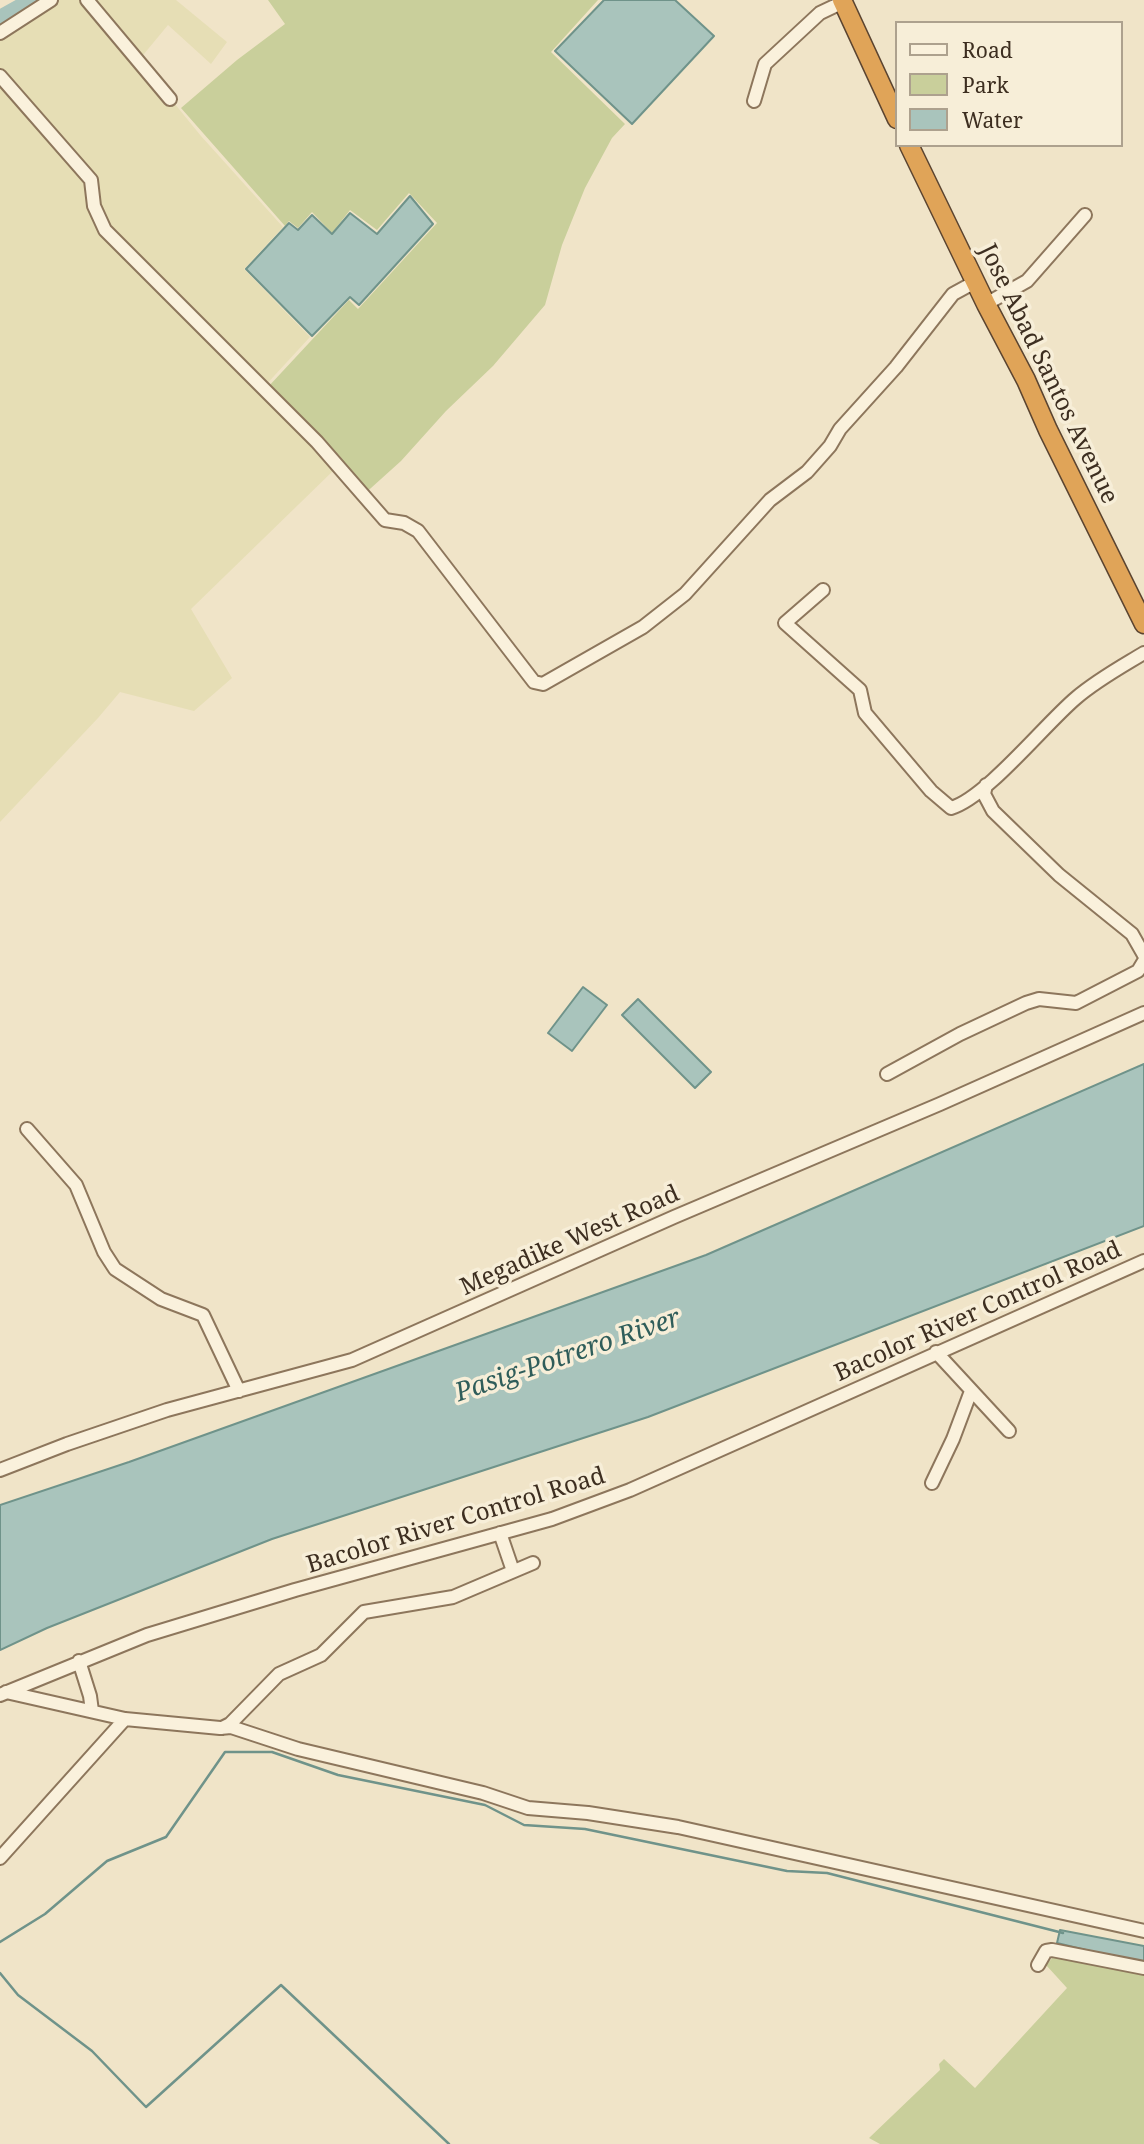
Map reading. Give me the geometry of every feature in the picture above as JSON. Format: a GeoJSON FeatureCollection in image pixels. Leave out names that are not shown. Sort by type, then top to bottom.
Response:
{"type":"FeatureCollection","features":[{"type":"Feature","properties":{"kind":"highway"},"geometry":{"type":"LineString","coordinates":[[842,1],[895,115]]}},
{"type":"Feature","properties":{"kind":"highway","name":"Jose Abad Santos Avenue"},"geometry":{"type":"LineString","coordinates":[[910,147],[1144,624]]}},
{"type":"Feature","properties":{"kind":"street"},"geometry":{"type":"LineString","coordinates":[[0,33],[51,0]]}},
{"type":"Feature","properties":{"kind":"street"},"geometry":{"type":"LineString","coordinates":[[87,0],[170,99]]}},
{"type":"Feature","properties":{"kind":"street"},"geometry":{"type":"LineString","coordinates":[[754,101],[765,64],[820,13],[842,1]]}},
{"type":"Feature","properties":{"kind":"street"},"geometry":{"type":"LineString","coordinates":[[0,76],[91,180],[94,206],[105,230],[317,442],[385,520],[404,523],[418,531],[534,682],[539,684],[643,627],[685,594],[769,500],[807,472],[953,294],[975,282]]}},
{"type":"Feature","properties":{"kind":"street"},"geometry":{"type":"LineString","coordinates":[[986,304],[1027,281],[1085,215]]}},
{"type":"Feature","properties":{"kind":"street"},"geometry":{"type":"LineString","coordinates":[[823,590],[785,623],[860,690],[865,713],[931,791],[951,808],[962,804],[986,785],[1076,698],[1144,653]]}},
{"type":"Feature","properties":{"kind":"street"},"geometry":{"type":"LineString","coordinates":[[986,785],[984,794],[993,811],[1059,874],[1132,934],[1144,954]]}},
{"type":"Feature","properties":{"kind":"street"},"geometry":{"type":"LineString","coordinates":[[887,1074],[960,1034],[1026,1003],[1039,999],[1076,1003],[1138,971],[1144,961]]}},
{"type":"Feature","properties":{"kind":"street","name":"Megadike West Road"},"geometry":{"type":"LineString","coordinates":[[0,1471],[128,1423],[352,1360],[1144,1013]]}},
{"type":"Feature","properties":{"kind":"street"},"geometry":{"type":"LineString","coordinates":[[27,1129],[76,1185],[104,1252],[115,1269],[161,1299],[203,1315],[239,1391]]}},
{"type":"Feature","properties":{"kind":"street","name":"Bacolor River Control Road"},"geometry":{"type":"LineString","coordinates":[[3,1693],[159,1631],[552,1519],[630,1490],[1144,1261]]}},
{"type":"Feature","properties":{"kind":"street"},"geometry":{"type":"LineString","coordinates":[[936,1352],[1009,1431]]}},
{"type":"Feature","properties":{"kind":"street"},"geometry":{"type":"LineString","coordinates":[[932,1483],[953,1439],[971,1391]]}},
{"type":"Feature","properties":{"kind":"street"},"geometry":{"type":"LineString","coordinates":[[500,1532],[513,1572]]}},
{"type":"Feature","properties":{"kind":"street"},"geometry":{"type":"LineString","coordinates":[[220,1728],[230,1724],[279,1674],[321,1655],[364,1612],[453,1597],[533,1563]]}},
{"type":"Feature","properties":{"kind":"street"},"geometry":{"type":"LineString","coordinates":[[79,1661],[92,1711]]}},
{"type":"Feature","properties":{"kind":"street"},"geometry":{"type":"LineString","coordinates":[[3,1693],[125,1718],[238,1729],[298,1749],[482,1793],[528,1808],[588,1813],[678,1827],[1144,1931]]}},
{"type":"Feature","properties":{"kind":"street"},"geometry":{"type":"LineString","coordinates":[[0,1858],[125,1718]]}},
{"type":"Feature","properties":{"kind":"street"},"geometry":{"type":"LineString","coordinates":[[1038,1965],[1046,1951],[1052,1950],[1144,1968]]}},
{"type":"Feature","properties":{"kind":"shaded area"},"geometry":{"type":"Polygon","coordinates":[[[40,0],[176,0],[227,42],[211,64],[168,25],[139,60],[201,136],[283,227],[244,269],[310,337],[263,388],[334,470],[191,609],[232,678],[194,711],[120,692],[0,822],[0,21],[40,0]]]}},
{"type":"Feature","properties":{"kind":"green space"},"geometry":{"type":"Polygon","coordinates":[[[268,0],[598,0],[551,52],[625,124],[612,138],[585,188],[562,245],[545,305],[493,366],[446,411],[401,461],[361,497],[268,387],[349,300],[358,309],[437,223],[409,193],[377,230],[350,210],[332,233],[312,212],[298,228],[289,221],[285,226],[181,108],[237,60],[285,24],[268,0]]]}},
{"type":"Feature","properties":{"kind":"green space"},"geometry":{"type":"Polygon","coordinates":[[[1056,1954],[1144,1971],[1144,2144],[880,2144],[869,2138],[940,2070],[939,2064],[944,2059],[975,2088],[1067,1988],[1046,1965],[1056,1954]]]}},
{"type":"Feature","properties":{"kind":"water"},"geometry":{"type":"Polygon","coordinates":[[[604,0],[675,0],[714,36],[632,124],[555,51],[604,0]]]}},
{"type":"Feature","properties":{"kind":"water"},"geometry":{"type":"Polygon","coordinates":[[[410,196],[433,224],[359,305],[350,297],[312,336],[246,269],[289,223],[298,230],[312,215],[332,234],[350,213],[377,234],[410,196]]]}},
{"type":"Feature","properties":{"kind":"water"},"geometry":{"type":"Polygon","coordinates":[[[583,987],[607,1005],[572,1051],[548,1033],[583,987]]]}},
{"type":"Feature","properties":{"kind":"water"},"geometry":{"type":"Polygon","coordinates":[[[638,999],[711,1072],[695,1088],[622,1015],[638,999]]]}},
{"type":"Feature","properties":{"kind":"water","name":"Pasig-Potrero River"},"geometry":{"type":"Polygon","coordinates":[[[1144,1064],[1144,1226],[648,1417],[272,1539],[47,1628],[0,1650],[0,1505],[129,1462],[706,1255],[1144,1064]]]}},
{"type":"Feature","properties":{"kind":"water"},"geometry":{"type":"Polygon","coordinates":[[[1060,1930],[1144,1946],[1144,1964],[1057,1943],[1060,1930]]]}},
{"type":"Feature","properties":{"kind":"waterway"},"geometry":{"type":"LineString","coordinates":[[0,18],[32,0]]}},
{"type":"Feature","properties":{"kind":"waterway"},"geometry":{"type":"LineString","coordinates":[[0,1942],[45,1914],[107,1861],[166,1837],[225,1752],[272,1752],[338,1775],[485,1805],[524,1825],[585,1829],[787,1871],[827,1873],[1063,1933]]}},
{"type":"Feature","properties":{"kind":"waterway"},"geometry":{"type":"LineString","coordinates":[[0,1973],[18,1995],[92,2051],[146,2107],[281,1985],[449,2144]]}}]}
